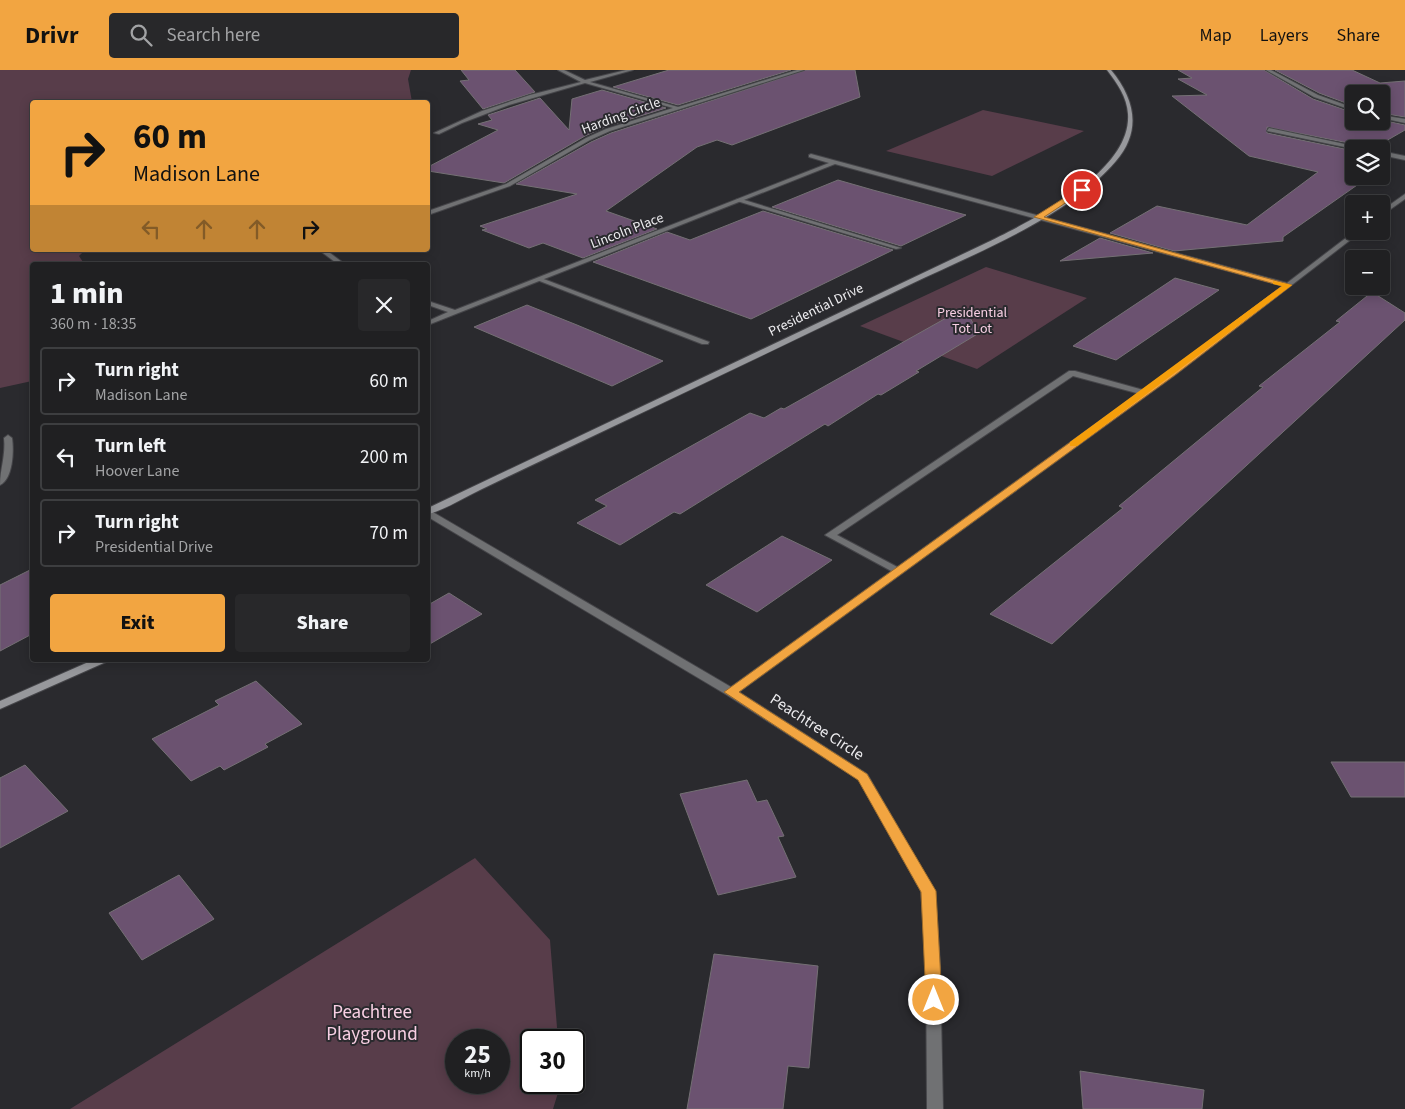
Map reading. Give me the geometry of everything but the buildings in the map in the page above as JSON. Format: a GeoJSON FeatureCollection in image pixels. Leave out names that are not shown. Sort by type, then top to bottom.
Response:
{"type":"FeatureCollection","features":[{"type":"Feature","properties":{"kind":"street"},"geometry":{"type":"LineString","coordinates":[[560,70],[585,82],[678,108]]}},
{"type":"Feature","properties":{"kind":"street"},"geometry":{"type":"LineString","coordinates":[[436,133],[489,110],[631,70]]}},
{"type":"Feature","properties":{"kind":"street","name":"Harding Circle"},"geometry":{"type":"LineString","coordinates":[[430,212],[508,185],[601,133],[802,70]]}},
{"type":"Feature","properties":{"kind":"street","name":"Presidential Drive"},"geometry":{"type":"LineString","coordinates":[[430,511],[825,323],[1038,217],[1093,182],[1115,159],[1125,144],[1130,130],[1130,103],[1117,79],[1109,70]]}},
{"type":"Feature","properties":{"kind":"street"},"geometry":{"type":"LineString","coordinates":[[1268,70],[1316,96],[1345,107]]}},
{"type":"Feature","properties":{"kind":"street"},"geometry":{"type":"LineString","coordinates":[[1390,118],[1405,121]]}},
{"type":"Feature","properties":{"kind":"street"},"geometry":{"type":"LineString","coordinates":[[1269,130],[1345,146]]}},
{"type":"Feature","properties":{"kind":"street"},"geometry":{"type":"LineString","coordinates":[[1390,155],[1405,158]]}},
{"type":"Feature","properties":{"kind":"street"},"geometry":{"type":"LineString","coordinates":[[811,156],[1288,285]]}},
{"type":"Feature","properties":{"kind":"street","name":"Lincoln Place"},"geometry":{"type":"LineString","coordinates":[[430,322],[836,162]]}},
{"type":"Feature","properties":{"kind":"street"},"geometry":{"type":"LineString","coordinates":[[1390,207],[1405,196]]}},
{"type":"Feature","properties":{"kind":"street"},"geometry":{"type":"LineString","coordinates":[[739,200],[898,248]]}},
{"type":"Feature","properties":{"kind":"street"},"geometry":{"type":"LineString","coordinates":[[730,692],[1144,393],[1347,240]]}},
{"type":"Feature","properties":{"kind":"street"},"geometry":{"type":"LineString","coordinates":[[325,252],[339,262]]}},
{"type":"Feature","properties":{"kind":"street"},"geometry":{"type":"LineString","coordinates":[[539,279],[704,342]]}},
{"type":"Feature","properties":{"kind":"street"},"geometry":{"type":"LineString","coordinates":[[430,304],[454,312]]}},
{"type":"Feature","properties":{"kind":"street"},"geometry":{"type":"LineString","coordinates":[[898,571],[830,536],[1072,373],[1144,393]]}},
{"type":"Feature","properties":{"kind":"street"},"geometry":{"type":"LineString","coordinates":[[0,482],[7,469],[10,451],[8,438]]}},
{"type":"Feature","properties":{"kind":"street","name":"Peachtree Circle"},"geometry":{"type":"LineString","coordinates":[[430,513],[730,692],[863,777],[928,891],[934,964],[935,1109]]}},
{"type":"Feature","properties":{"kind":"street"},"geometry":{"type":"LineString","coordinates":[[0,706],[98,662]]}},
{"type":"Feature","properties":{"kind":"green space"},"geometry":{"type":"Polygon","coordinates":[[[0,70],[411,70],[408,79],[412,100],[30,100],[30,252],[83,252],[79,256],[83,262],[30,262],[30,381],[0,388],[0,70]]]}},
{"type":"Feature","properties":{"kind":"green space"},"geometry":{"type":"Polygon","coordinates":[[[983,110],[1084,131],[992,176],[886,151],[983,110]]]}},
{"type":"Feature","properties":{"kind":"green space","name":"Presidential Tot Lot"},"geometry":{"type":"Polygon","coordinates":[[[986,267],[1087,298],[977,369],[860,326],[986,267]]]}},
{"type":"Feature","properties":{"kind":"green space","name":"Peachtree Playground"},"geometry":{"type":"Polygon","coordinates":[[[475,858],[550,940],[557,1029],[520,1029],[520,1094],[558,1094],[553,1109],[70,1109],[475,858]]]}},
{"type":"Feature","properties":{"kind":"slow traffic"},"geometry":{"type":"LineString","coordinates":[[1073,444],[1172,373],[1288,285],[1276,282]]}},
{"type":"Feature","properties":{"kind":"route"},"geometry":{"type":"LineString","coordinates":[[934,1000],[934,964],[928,891],[863,777],[730,692],[1172,373],[1288,285],[1075,229],[1038,217],[1082,190]]}}]}
